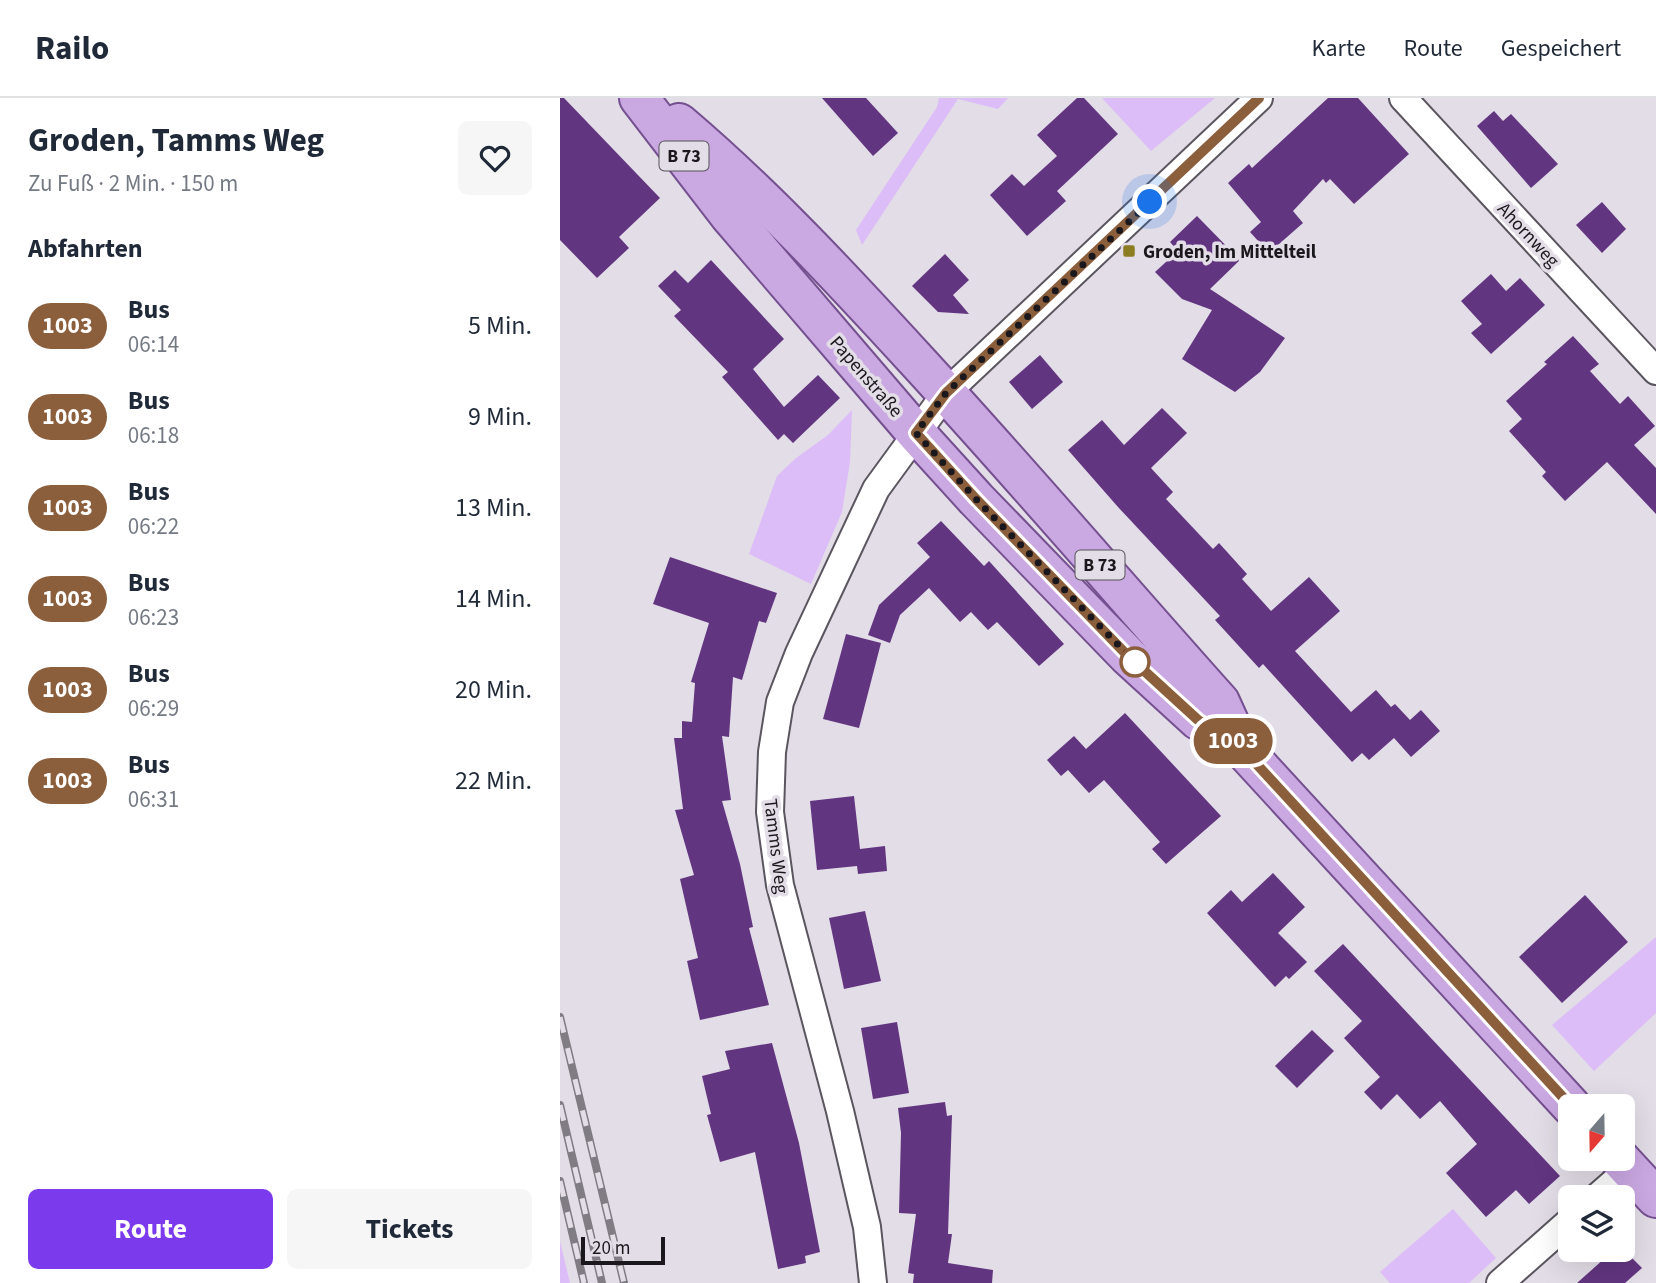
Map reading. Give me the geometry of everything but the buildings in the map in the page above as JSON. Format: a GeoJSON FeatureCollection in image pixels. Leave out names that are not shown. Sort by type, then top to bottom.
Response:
{"type":"FeatureCollection","features":[{"type":"Feature","properties":{"kind":"main road","name":"Papenstraße"},"geometry":{"type":"LineString","coordinates":[[639,98],[729,215],[976,499],[1128,656],[1198,720],[1240,746],[1560,1094]]}},
{"type":"Feature","properties":{"kind":"main road","name":"Papenstraße"},"geometry":{"type":"LineString","coordinates":[[650,98],[714,153],[784,220],[871,310],[1220,702],[1240,746]]}},
{"type":"Feature","properties":{"kind":"main road"},"geometry":{"type":"LineString","coordinates":[[1631,1171],[1656,1198]]}},
{"type":"Feature","properties":{"kind":"street","name":"Tamms Weg"},"geometry":{"type":"LineString","coordinates":[[873,1283],[867,1227],[840,1111],[780,885],[770,812],[772,752],[780,702],[799,653],[876,489],[946,393],[1259,98]]}},
{"type":"Feature","properties":{"kind":"street","name":"Ahornweg"},"geometry":{"type":"LineString","coordinates":[[1403,98],[1656,371]]}},
{"type":"Feature","properties":{"kind":"street"},"geometry":{"type":"LineString","coordinates":[[1607,1185],[1618,1171]]}},
{"type":"Feature","properties":{"kind":"street"},"geometry":{"type":"LineString","coordinates":[[1500,1283],[1558,1232]]}},
{"type":"Feature","properties":{"kind":"shaded area"},"geometry":{"type":"Polygon","coordinates":[[[939,98],[1008,98],[998,109],[958,99],[862,245],[856,230],[937,107],[939,98]]]}},
{"type":"Feature","properties":{"kind":"shaded area"},"geometry":{"type":"Polygon","coordinates":[[[1102,98],[1215,98],[1151,151],[1102,98]]]}},
{"type":"Feature","properties":{"kind":"shaded area"},"geometry":{"type":"Polygon","coordinates":[[[852,410],[850,462],[842,512],[811,584],[749,554],[777,476],[796,458],[828,435],[852,410]]]}},
{"type":"Feature","properties":{"kind":"shaded area"},"geometry":{"type":"Polygon","coordinates":[[[1656,937],[1656,1013],[1594,1071],[1552,1025],[1656,937]]]}},
{"type":"Feature","properties":{"kind":"shaded area"},"geometry":{"type":"Polygon","coordinates":[[[1453,1209],[1496,1258],[1469,1283],[1390,1283],[1380,1272],[1453,1209]]]}},
{"type":"Feature","properties":{"kind":"shaded area"},"geometry":{"type":"Polygon","coordinates":[[[560,1241],[570,1283],[560,1283],[560,1241]]]}},
{"type":"Feature","properties":{"kind":"railway"},"geometry":{"type":"LineString","coordinates":[[560,1017],[624,1283]]}},
{"type":"Feature","properties":{"kind":"railway"},"geometry":{"type":"LineString","coordinates":[[560,1105],[602,1283]]}},
{"type":"Feature","properties":{"kind":"railway"},"geometry":{"type":"LineString","coordinates":[[560,1181],[584,1283]]}},
{"type":"Feature","properties":{"kind":"bus line","name":"1003"},"geometry":{"type":"LineString","coordinates":[[1259,98],[946,393],[916,433],[1128,656],[1198,720],[1240,746],[1560,1094]]}},
{"type":"Feature","properties":{"kind":"place","name":"Groden, Im Mittelteil"},"geometry":{"type":"Point","coordinates":[1129,251]}},
{"type":"Feature","properties":{"kind":"route"},"geometry":{"type":"LineString","coordinates":[[1135,662],[976,499],[916,433],[946,393],[1150,202]]}}]}
